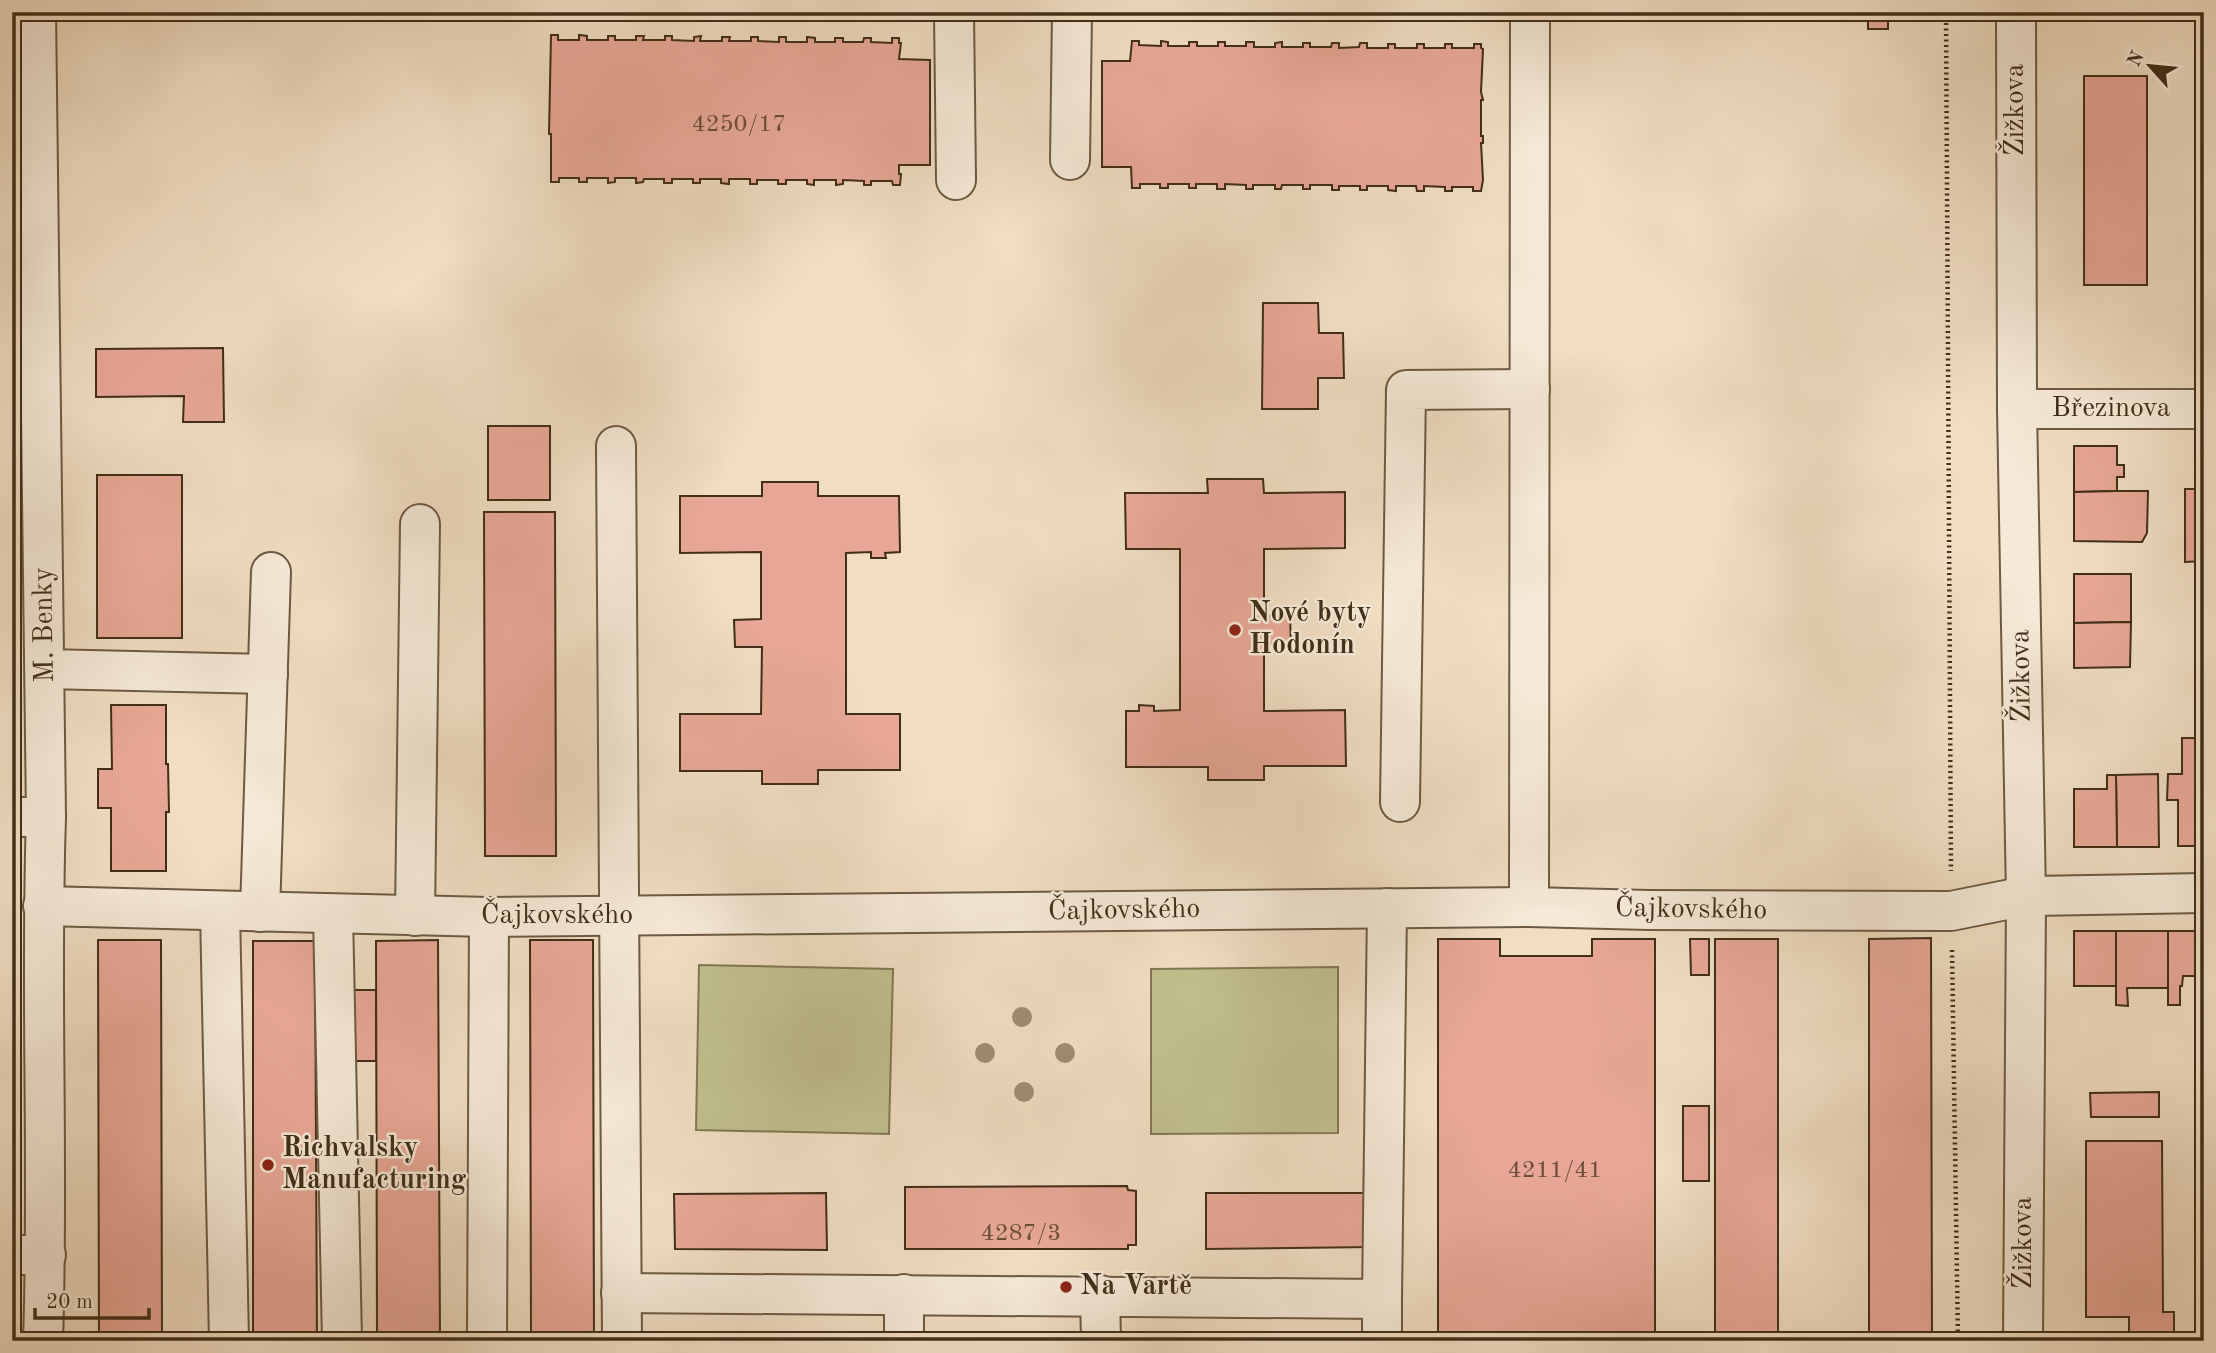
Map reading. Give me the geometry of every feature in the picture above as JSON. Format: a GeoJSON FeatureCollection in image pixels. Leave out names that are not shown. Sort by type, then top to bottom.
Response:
{"type":"FeatureCollection","features":[{"type":"Feature","properties":{"kind":"street","name":"M. Benky"},"geometry":{"type":"LineString","coordinates":[[36,12],[45,669],[29,817],[43,906],[29,1255],[43,1341]]}},
{"type":"Feature","properties":{"kind":"street"},"geometry":{"type":"LineString","coordinates":[[954,12],[956,180]]}},
{"type":"Feature","properties":{"kind":"street"},"geometry":{"type":"LineString","coordinates":[[1070,160],[1072,12]]}},
{"type":"Feature","properties":{"kind":"street"},"geometry":{"type":"LineString","coordinates":[[1528,907],[1530,12]]}},
{"type":"Feature","properties":{"kind":"street","name":"Žižkova"},"geometry":{"type":"LineString","coordinates":[[2016,12],[2017,409],[2026,896],[2023,1341]]}},
{"type":"Feature","properties":{"kind":"street"},"geometry":{"type":"LineString","coordinates":[[1400,802],[1406,390],[1530,389]]}},
{"type":"Feature","properties":{"kind":"street","name":"Březinova"},"geometry":{"type":"LineString","coordinates":[[2017,409],[2204,409]]}},
{"type":"Feature","properties":{"kind":"street"},"geometry":{"type":"LineString","coordinates":[[617,446],[622,1341]]}},
{"type":"Feature","properties":{"kind":"street"},"geometry":{"type":"LineString","coordinates":[[415,916],[420,524]]}},
{"type":"Feature","properties":{"kind":"street"},"geometry":{"type":"LineString","coordinates":[[260,912],[271,572]]}},
{"type":"Feature","properties":{"kind":"street"},"geometry":{"type":"LineString","coordinates":[[45,669],[268,674]]}},
{"type":"Feature","properties":{"kind":"street","name":"Čajkovského"},"geometry":{"type":"LineString","coordinates":[[43,906],[489,918],[1528,907],[1649,911],[1951,911],[2026,896],[2204,893]]}},
{"type":"Feature","properties":{"kind":"street"},"geometry":{"type":"LineString","coordinates":[[1382,1341],[1387,908]]}},
{"type":"Feature","properties":{"kind":"street"},"geometry":{"type":"LineString","coordinates":[[220,911],[229,1341]]}},
{"type":"Feature","properties":{"kind":"street"},"geometry":{"type":"LineString","coordinates":[[333,914],[342,1341]]}},
{"type":"Feature","properties":{"kind":"street"},"geometry":{"type":"LineString","coordinates":[[487,1341],[489,918]]}},
{"type":"Feature","properties":{"kind":"street"},"geometry":{"type":"LineString","coordinates":[[621,1293],[1382,1299]]}},
{"type":"Feature","properties":{"kind":"street"},"geometry":{"type":"LineString","coordinates":[[904,1294],[904,1341]]}},
{"type":"Feature","properties":{"kind":"street"},"geometry":{"type":"LineString","coordinates":[[1100,1295],[1101,1341]]}},
{"type":"Feature","properties":{"kind":"path"},"geometry":{"type":"LineString","coordinates":[[1947,12],[1951,911],[1958,1341]]}},
{"type":"Feature","properties":{"kind":"shaded area"},"geometry":{"type":"Polygon","coordinates":[[[699,965],[893,969],[889,1134],[696,1130],[699,965]]]}},
{"type":"Feature","properties":{"kind":"shaded area"},"geometry":{"type":"Polygon","coordinates":[[[1338,967],[1338,1133],[1151,1134],[1151,969],[1338,967]]]}},
{"type":"Feature","properties":{"kind":"building"},"geometry":{"type":"Polygon","coordinates":[[[1868,14],[1888,14],[1888,29],[1868,29],[1868,14]]]}},
{"type":"Feature","properties":{"kind":"building"},"geometry":{"type":"Polygon","coordinates":[[[551,35],[558,35],[558,40],[579,40],[579,35],[587,36],[587,40],[608,40],[608,36],[615,36],[615,40],[636,40],[636,36],[644,36],[643,40],[665,40],[665,36],[672,36],[672,40],[694,41],[694,37],[701,36],[700,41],[722,41],[722,37],[730,37],[729,41],[751,41],[751,37],[758,37],[758,41],[779,42],[779,37],[786,37],[786,42],[807,42],[807,37],[815,38],[815,42],[835,42],[835,38],[843,38],[843,42],[863,42],[864,38],[871,38],[871,42],[892,43],[892,38],[899,38],[899,59],[930,60],[930,165],[899,165],[900,185],[893,185],[892,181],[871,181],[871,185],[864,185],[864,181],[843,180],[843,184],[836,185],[836,180],[814,180],[814,185],[807,184],[807,180],[786,180],[786,184],[778,184],[778,180],[757,180],[757,184],[750,184],[750,179],[729,179],[729,184],[721,183],[721,179],[700,179],[700,183],[693,183],[693,179],[672,179],[672,183],[664,183],[664,179],[644,179],[643,182],[636,183],[636,178],[615,178],[615,182],[608,183],[608,178],[587,178],[587,182],[579,182],[579,178],[559,178],[559,182],[551,182],[551,35]]]}},
{"type":"Feature","properties":{"kind":"building"},"geometry":{"type":"Polygon","coordinates":[[[1132,41],[1139,41],[1139,45],[1161,46],[1161,41],[1168,42],[1168,46],[1189,46],[1189,42],[1197,42],[1197,46],[1218,46],[1218,42],[1225,42],[1225,46],[1246,46],[1246,42],[1254,42],[1254,47],[1275,47],[1275,43],[1282,42],[1282,47],[1303,47],[1303,43],[1310,43],[1310,47],[1331,47],[1332,43],[1339,43],[1339,48],[1359,47],[1360,43],[1367,43],[1367,48],[1388,48],[1388,44],[1395,44],[1395,48],[1417,48],[1417,44],[1424,44],[1424,48],[1445,48],[1445,44],[1452,44],[1452,48],[1474,48],[1474,44],[1481,44],[1481,191],[1473,191],[1473,187],[1452,187],[1452,191],[1445,191],[1445,187],[1424,186],[1424,191],[1417,191],[1416,186],[1396,186],[1396,191],[1388,190],[1388,186],[1367,186],[1367,190],[1360,190],[1360,186],[1339,186],[1339,190],[1332,190],[1332,185],[1310,185],[1310,189],[1303,189],[1303,185],[1282,185],[1281,189],[1275,189],[1275,185],[1253,185],[1253,189],[1246,189],[1246,185],[1225,184],[1225,189],[1217,189],[1217,184],[1196,184],[1196,188],[1189,188],[1189,184],[1168,184],[1168,188],[1160,188],[1160,184],[1140,184],[1140,188],[1132,188],[1131,167],[1102,167],[1102,61],[1130,61],[1132,41]]]}},
{"type":"Feature","properties":{"kind":"building"},"geometry":{"type":"Polygon","coordinates":[[[2084,76],[2147,76],[2147,285],[2084,285],[2084,76]]]}},
{"type":"Feature","properties":{"kind":"building"},"geometry":{"type":"Polygon","coordinates":[[[1263,303],[1318,303],[1319,333],[1343,333],[1344,378],[1318,378],[1318,409],[1262,409],[1263,303]]]}},
{"type":"Feature","properties":{"kind":"building"},"geometry":{"type":"Polygon","coordinates":[[[223,348],[224,422],[183,422],[184,396],[96,397],[96,349],[223,348]]]}},
{"type":"Feature","properties":{"kind":"building"},"geometry":{"type":"Polygon","coordinates":[[[488,426],[550,426],[550,500],[488,500],[488,426]]]}},
{"type":"Feature","properties":{"kind":"building"},"geometry":{"type":"Polygon","coordinates":[[[2074,446],[2117,446],[2117,465],[2124,465],[2124,477],[2117,477],[2117,491],[2074,492],[2074,446]]]}},
{"type":"Feature","properties":{"kind":"building"},"geometry":{"type":"Polygon","coordinates":[[[97,475],[182,475],[182,638],[97,638],[97,475]]]}},
{"type":"Feature","properties":{"kind":"building","name":"Nové byty Hodonín"},"geometry":{"type":"Polygon","coordinates":[[[1207,479],[1263,479],[1264,493],[1345,492],[1345,548],[1264,549],[1264,616],[1290,616],[1291,643],[1264,644],[1264,711],[1345,710],[1346,766],[1264,766],[1264,780],[1208,780],[1208,767],[1126,767],[1126,711],[1139,711],[1139,705],[1154,706],[1154,711],[1180,710],[1180,549],[1126,549],[1125,493],[1208,493],[1207,479]]]}},
{"type":"Feature","properties":{"kind":"building"},"geometry":{"type":"Polygon","coordinates":[[[762,482],[818,482],[818,496],[899,496],[900,552],[885,553],[886,558],[871,558],[871,552],[846,553],[846,714],[900,714],[900,770],[818,770],[818,784],[762,784],[762,771],[680,771],[680,714],[761,714],[762,647],[735,647],[734,620],[761,619],[761,552],[680,553],[680,496],[762,496],[762,482]]]}},
{"type":"Feature","properties":{"kind":"building"},"geometry":{"type":"Polygon","coordinates":[[[2185,489],[2204,489],[2204,561],[2185,562],[2185,489]]]}},
{"type":"Feature","properties":{"kind":"building"},"geometry":{"type":"Polygon","coordinates":[[[2148,491],[2147,533],[2142,542],[2074,541],[2074,492],[2148,491]]]}},
{"type":"Feature","properties":{"kind":"building"},"geometry":{"type":"Polygon","coordinates":[[[484,512],[555,512],[556,856],[485,856],[484,512]]]}},
{"type":"Feature","properties":{"kind":"building"},"geometry":{"type":"Polygon","coordinates":[[[2074,574],[2131,574],[2131,622],[2074,623],[2074,574]]]}},
{"type":"Feature","properties":{"kind":"building"},"geometry":{"type":"Polygon","coordinates":[[[2131,622],[2130,667],[2074,668],[2074,623],[2131,622]]]}},
{"type":"Feature","properties":{"kind":"building"},"geometry":{"type":"Polygon","coordinates":[[[111,705],[166,705],[169,812],[166,812],[166,871],[111,871],[111,808],[98,808],[98,769],[112,769],[111,705]]]}},
{"type":"Feature","properties":{"kind":"building"},"geometry":{"type":"Polygon","coordinates":[[[2182,738],[2204,738],[2204,846],[2178,846],[2178,800],[2167,800],[2168,774],[2182,774],[2182,738]]]}},
{"type":"Feature","properties":{"kind":"building"},"geometry":{"type":"Polygon","coordinates":[[[2158,774],[2159,847],[2117,847],[2116,775],[2158,774]]]}},
{"type":"Feature","properties":{"kind":"building"},"geometry":{"type":"Polygon","coordinates":[[[2107,775],[2116,775],[2117,847],[2074,847],[2074,789],[2107,789],[2107,775]]]}},
{"type":"Feature","properties":{"kind":"building"},"geometry":{"type":"Polygon","coordinates":[[[2074,931],[2116,931],[2116,986],[2074,986],[2074,931]]]}},
{"type":"Feature","properties":{"kind":"building"},"geometry":{"type":"Polygon","coordinates":[[[2116,931],[2168,931],[2168,988],[2127,988],[2128,1006],[2116,1005],[2116,931]]]}},
{"type":"Feature","properties":{"kind":"building"},"geometry":{"type":"Polygon","coordinates":[[[2168,931],[2204,931],[2204,976],[2183,976],[2180,1005],[2168,1005],[2168,931]]]}},
{"type":"Feature","properties":{"kind":"building"},"geometry":{"type":"Polygon","coordinates":[[[1931,938],[1932,1341],[1869,1341],[1869,939],[1931,938]]]}},
{"type":"Feature","properties":{"kind":"building"},"geometry":{"type":"Polygon","coordinates":[[[1438,939],[1500,939],[1500,956],[1592,956],[1592,939],[1655,939],[1655,1341],[1438,1341],[1438,939]]]}},
{"type":"Feature","properties":{"kind":"building"},"geometry":{"type":"Polygon","coordinates":[[[1690,939],[1709,939],[1709,975],[1691,975],[1690,939]]]}},
{"type":"Feature","properties":{"kind":"building"},"geometry":{"type":"Polygon","coordinates":[[[1715,939],[1778,939],[1778,1341],[1715,1341],[1715,939]]]}},
{"type":"Feature","properties":{"kind":"building"},"geometry":{"type":"Polygon","coordinates":[[[98,940],[161,940],[162,1341],[99,1341],[98,940]]]}},
{"type":"Feature","properties":{"kind":"building"},"geometry":{"type":"Polygon","coordinates":[[[438,940],[440,1341],[377,1341],[376,941],[438,940]]]}},
{"type":"Feature","properties":{"kind":"building"},"geometry":{"type":"Polygon","coordinates":[[[530,940],[593,940],[594,1341],[531,1341],[530,940]]]}},
{"type":"Feature","properties":{"kind":"building"},"geometry":{"type":"Polygon","coordinates":[[[253,941],[315,941],[317,1341],[253,1341],[253,941]]]}},
{"type":"Feature","properties":{"kind":"building"},"geometry":{"type":"Polygon","coordinates":[[[351,990],[376,990],[376,1061],[351,1061],[351,990]]]}},
{"type":"Feature","properties":{"kind":"building"},"geometry":{"type":"Polygon","coordinates":[[[2159,1092],[2159,1117],[2091,1117],[2090,1093],[2159,1092]]]}},
{"type":"Feature","properties":{"kind":"building"},"geometry":{"type":"Polygon","coordinates":[[[1683,1106],[1709,1106],[1709,1181],[1683,1181],[1683,1106]]]}},
{"type":"Feature","properties":{"kind":"building"},"geometry":{"type":"Polygon","coordinates":[[[2086,1141],[2162,1141],[2163,1312],[2174,1312],[2174,1341],[2129,1341],[2129,1317],[2086,1317],[2086,1141]]]}},
{"type":"Feature","properties":{"kind":"building"},"geometry":{"type":"Polygon","coordinates":[[[1127,1186],[1128,1190],[1136,1191],[1136,1245],[1128,1245],[1128,1249],[905,1249],[905,1187],[1127,1186]]]}},
{"type":"Feature","properties":{"kind":"building"},"geometry":{"type":"Polygon","coordinates":[[[826,1193],[827,1250],[675,1249],[674,1194],[826,1193]]]}},
{"type":"Feature","properties":{"kind":"building"},"geometry":{"type":"Polygon","coordinates":[[[1206,1193],[1373,1193],[1373,1247],[1206,1249],[1206,1193]]]}},
{"type":"Feature","properties":{"kind":"place","name":"Nové byty Hodonín"},"geometry":{"type":"Point","coordinates":[1235,630]}},
{"type":"Feature","properties":{"kind":"place","name":"Richvalsky Manufacturing"},"geometry":{"type":"Point","coordinates":[268,1165]}},
{"type":"Feature","properties":{"kind":"place","name":"Na Vartě"},"geometry":{"type":"Point","coordinates":[1066,1287]}}]}
